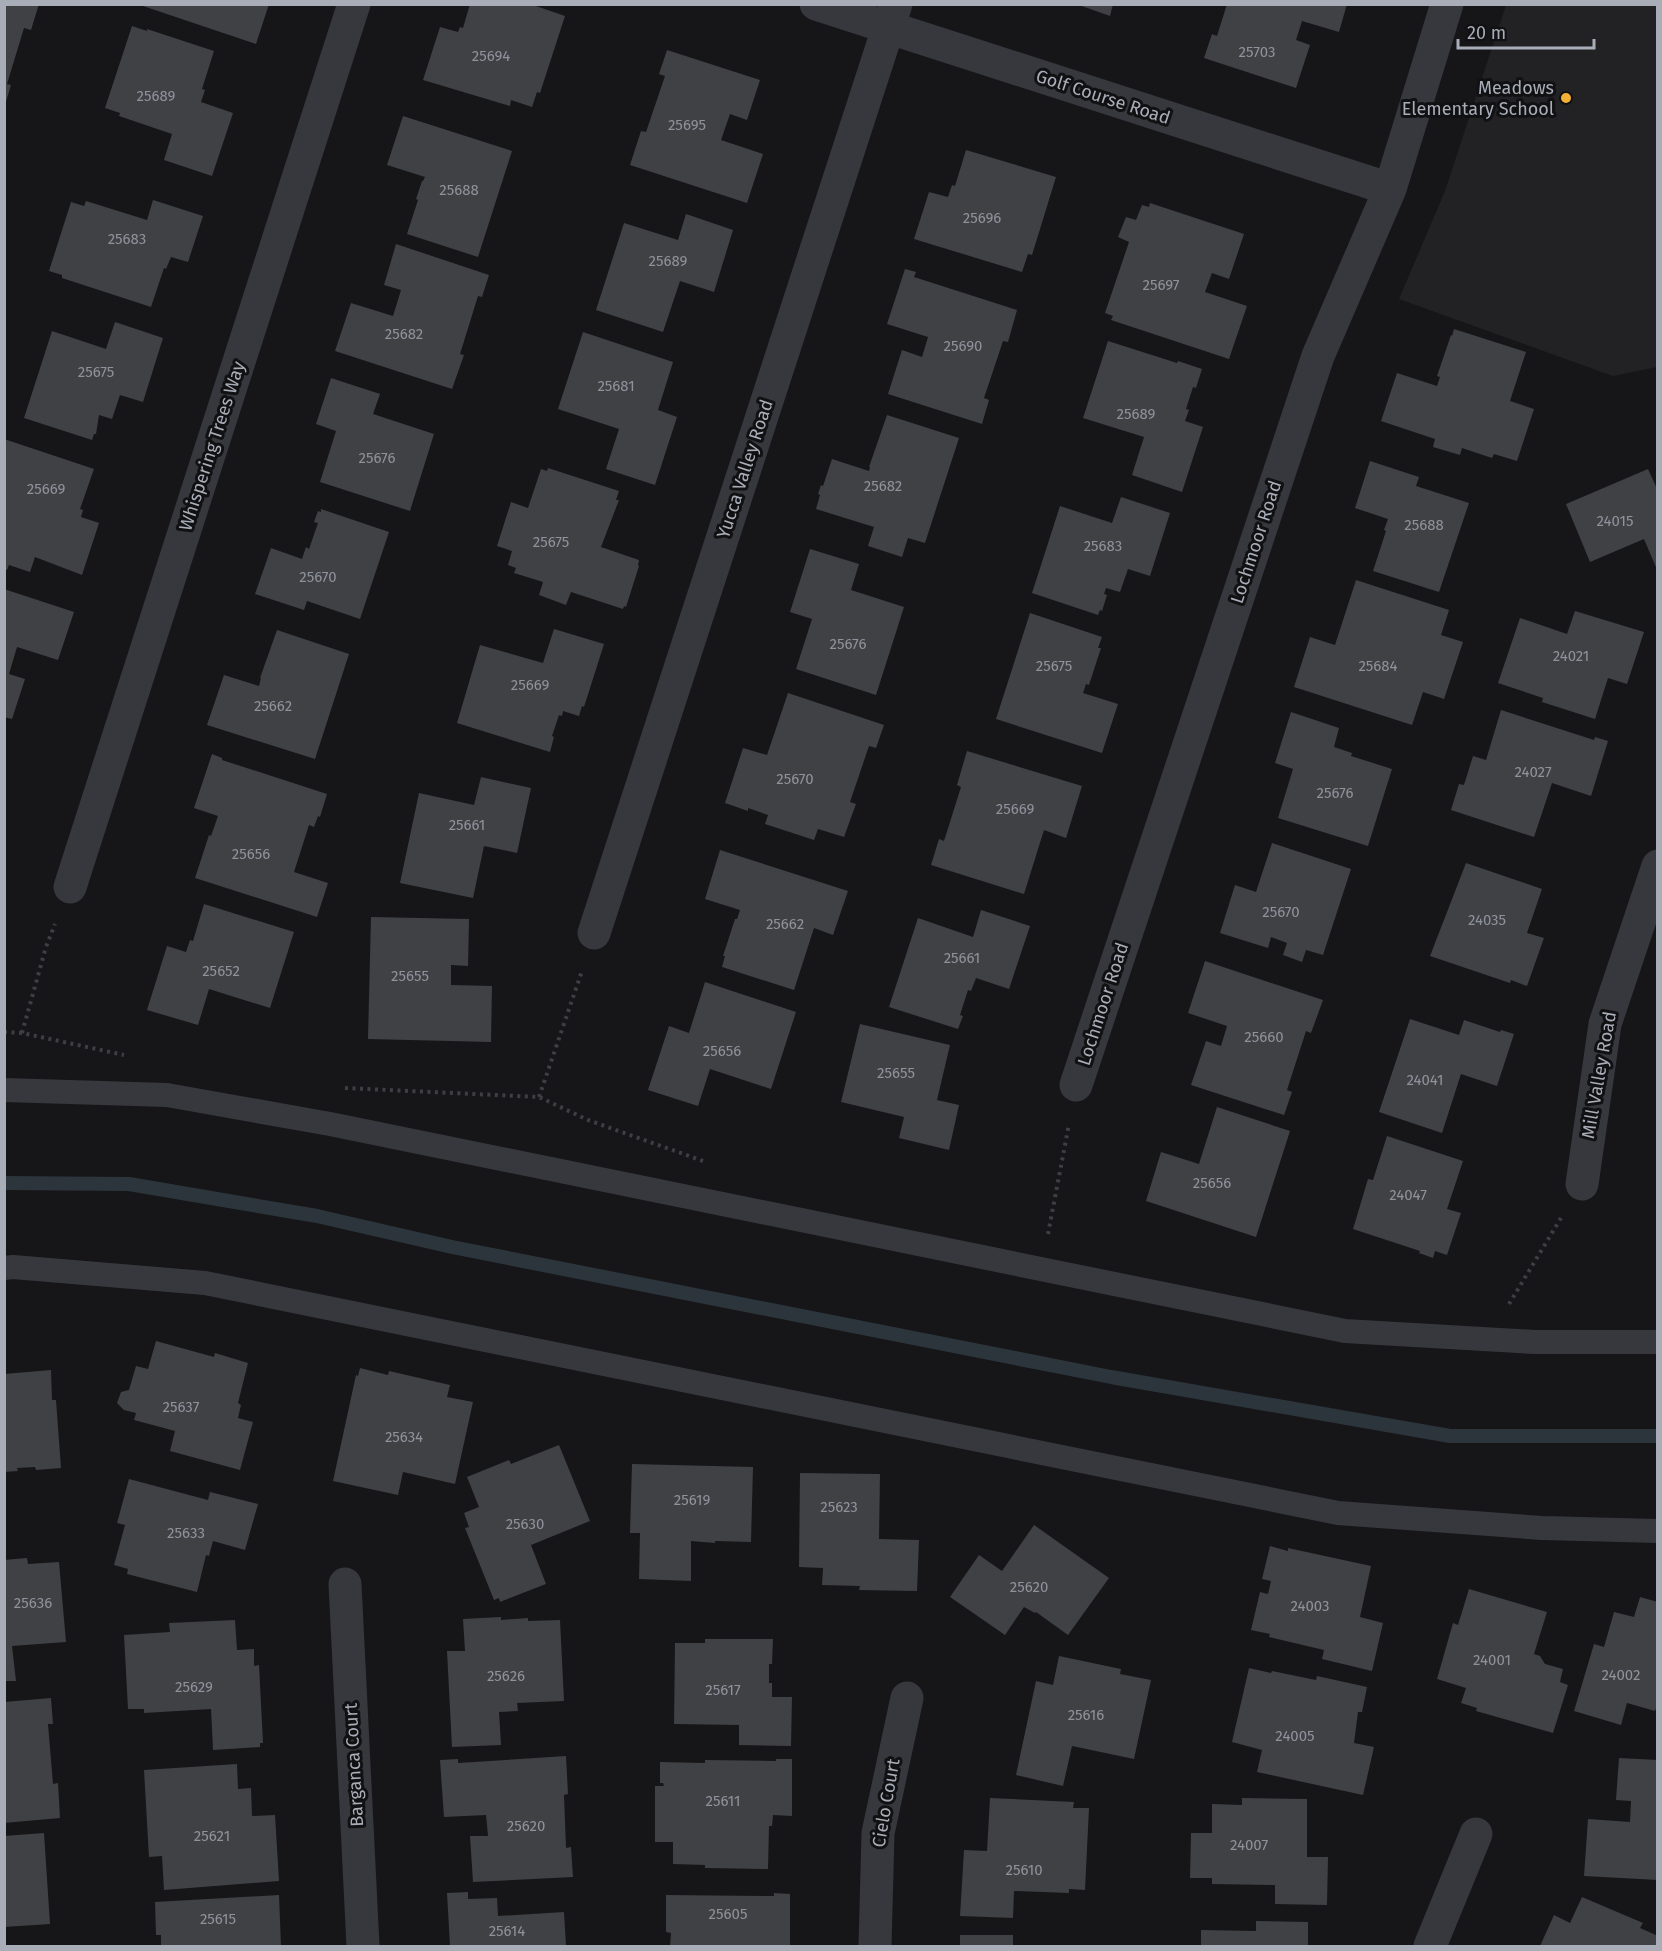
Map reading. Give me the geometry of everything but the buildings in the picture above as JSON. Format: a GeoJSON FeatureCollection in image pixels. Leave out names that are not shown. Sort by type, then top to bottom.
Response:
{"type":"FeatureCollection","features":[{"type":"Feature","properties":{"kind":"street","name":"Whispering Trees Way"},"geometry":{"type":"LineString","coordinates":[[70,887],[354,4]]}},
{"type":"Feature","properties":{"kind":"street","name":"Golf Course Road"},"geometry":{"type":"LineString","coordinates":[[816,4],[892,16],[1390,189]]}},
{"type":"Feature","properties":{"kind":"street","name":"Lochmoor Road"},"geometry":{"type":"LineString","coordinates":[[1076,1085],[1318,356],[1390,189],[1447,4]]}},
{"type":"Feature","properties":{"kind":"street","name":"Yucca Valley Road"},"geometry":{"type":"LineString","coordinates":[[594,933],[892,16]]}},
{"type":"Feature","properties":{"kind":"street","name":"Mill Valley Road"},"geometry":{"type":"LineString","coordinates":[[1582,1184],[1605,1024],[1658,866]]}},
{"type":"Feature","properties":{"kind":"street","name":"Barganca Court"},"geometry":{"type":"LineString","coordinates":[[345,1584],[363,1947]]}},
{"type":"Feature","properties":{"kind":"street","name":"Cielo Court"},"geometry":{"type":"LineString","coordinates":[[875,1947],[878,1833],[907,1698]]}},
{"type":"Feature","properties":{"kind":"street"},"geometry":{"type":"LineString","coordinates":[[1430,1947],[1476,1834]]}},
{"type":"Feature","properties":{"kind":"lane"},"geometry":{"type":"LineString","coordinates":[[4,1090],[167,1095],[330,1124],[1345,1331],[1535,1342],[1658,1342]]}},
{"type":"Feature","properties":{"kind":"lane"},"geometry":{"type":"LineString","coordinates":[[4,1268],[205,1283],[1338,1513],[1542,1528],[1658,1531]]}},
{"type":"Feature","properties":{"kind":"path"},"geometry":{"type":"LineString","coordinates":[[22,1033],[46,947],[70,887]]}},
{"type":"Feature","properties":{"kind":"path"},"geometry":{"type":"LineString","coordinates":[[539,1096],[594,933]]}},
{"type":"Feature","properties":{"kind":"path"},"geometry":{"type":"LineString","coordinates":[[4,1032],[22,1033],[131,1057]]}},
{"type":"Feature","properties":{"kind":"path"},"geometry":{"type":"LineString","coordinates":[[1048,1236],[1076,1085]]}},
{"type":"Feature","properties":{"kind":"path"},"geometry":{"type":"LineString","coordinates":[[336,1088],[539,1096],[588,1120],[707,1162]]}},
{"type":"Feature","properties":{"kind":"path"},"geometry":{"type":"LineString","coordinates":[[1504,1312],[1582,1184]]}},
{"type":"Feature","properties":{"kind":"shaded area","name":"Meadows Elementary School"},"geometry":{"type":"Polygon","coordinates":[[[1506,5],[1657,5],[1657,367],[1613,376],[1399,299],[1445,191],[1506,5]]]}},
{"type":"Feature","properties":{"kind":"waterway"},"geometry":{"type":"LineString","coordinates":[[4,1183],[129,1184],[317,1216],[452,1247],[1111,1377],[1450,1436],[1658,1436]]}},
{"type":"Feature","properties":{"kind":"place","name":"Meadows Elementary School"},"geometry":{"type":"Point","coordinates":[1566,98]}}]}
